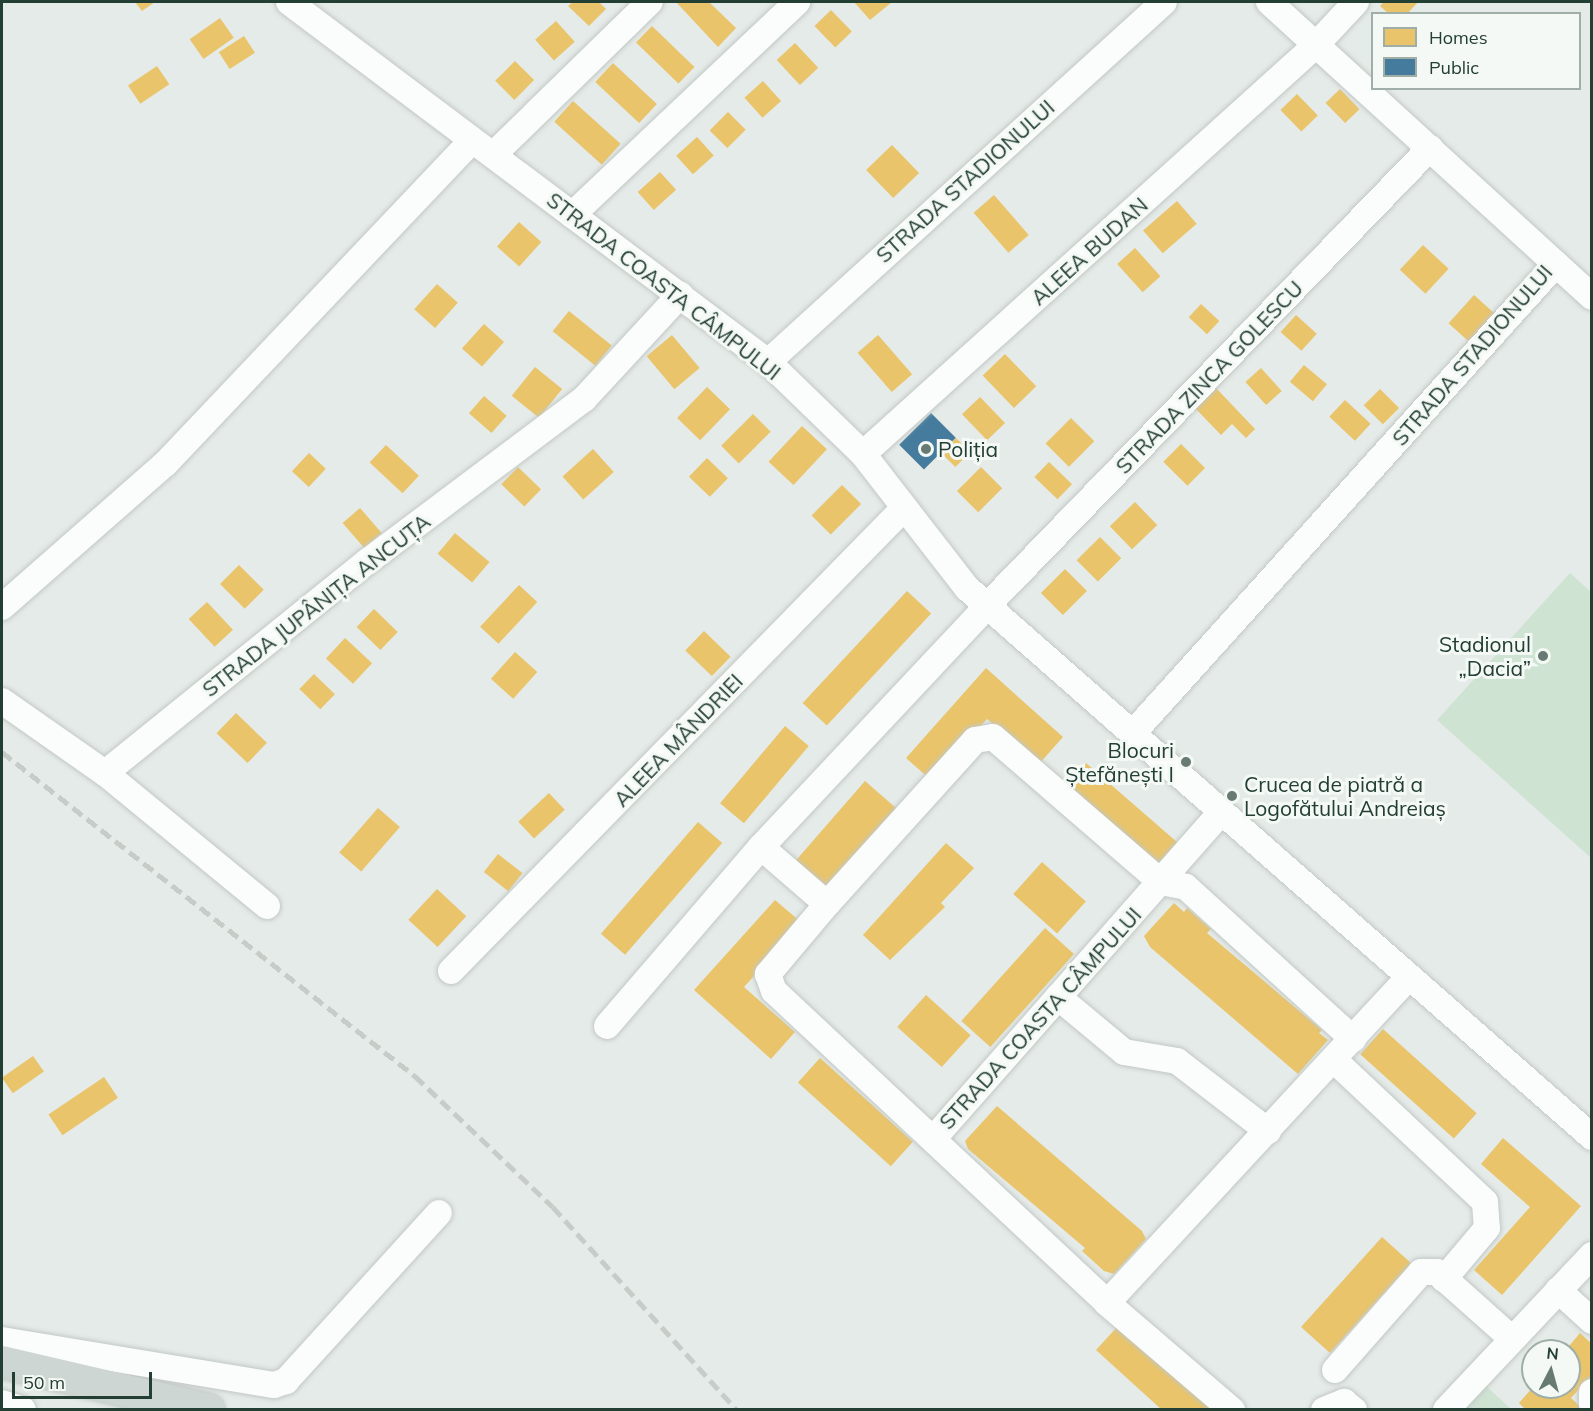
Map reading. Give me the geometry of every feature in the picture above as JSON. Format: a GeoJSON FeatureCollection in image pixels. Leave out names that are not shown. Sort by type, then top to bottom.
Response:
{"type":"FeatureCollection","features":[{"type":"Feature","properties":{"kind":"main road"},"geometry":{"type":"LineString","coordinates":[[2,1362],[209,1410]]}},
{"type":"Feature","properties":{"kind":"street","name":"STRADA COASTA CÂMPULUI"},"geometry":{"type":"LineString","coordinates":[[289,2],[768,362],[863,454],[904,508],[987,606],[1408,978],[1592,1137]]}},
{"type":"Feature","properties":{"kind":"street"},"geometry":{"type":"LineString","coordinates":[[493,155],[650,2]]}},
{"type":"Feature","properties":{"kind":"street"},"geometry":{"type":"LineString","coordinates":[[572,214],[797,2]]}},
{"type":"Feature","properties":{"kind":"street","name":"STRADA STADIONULUI"},"geometry":{"type":"LineString","coordinates":[[1132,734],[1556,264],[1269,2]]}},
{"type":"Feature","properties":{"kind":"street","name":"ALEEA BUDAN"},"geometry":{"type":"LineString","coordinates":[[863,454],[1315,46],[1356,2]]}},
{"type":"Feature","properties":{"kind":"street","name":"STRADA STADIONULUI"},"geometry":{"type":"LineString","coordinates":[[768,362],[1158,4]]}},
{"type":"Feature","properties":{"kind":"street"},"geometry":{"type":"LineString","coordinates":[[2,607],[165,464],[472,140]]}},
{"type":"Feature","properties":{"kind":"street","name":"STRADA ZINCA GOLESCU"},"geometry":{"type":"LineString","coordinates":[[987,606],[1430,148]]}},
{"type":"Feature","properties":{"kind":"street"},"geometry":{"type":"LineString","coordinates":[[1556,264],[1592,297]]}},
{"type":"Feature","properties":{"kind":"street","name":"STRADA JUPÂNIȚA ANCUȚA"},"geometry":{"type":"LineString","coordinates":[[105,773],[368,561],[575,406],[680,295]]}},
{"type":"Feature","properties":{"kind":"street","name":"ALEEA MÂNDRIEI"},"geometry":{"type":"LineString","coordinates":[[451,971],[904,508]]}},
{"type":"Feature","properties":{"kind":"street"},"geometry":{"type":"LineString","coordinates":[[607,1026],[761,847],[987,606]]}},
{"type":"Feature","properties":{"kind":"street"},"geometry":{"type":"LineString","coordinates":[[2,701],[105,773],[267,906]]}},
{"type":"Feature","properties":{"kind":"street"},"geometry":{"type":"LineString","coordinates":[[934,1138],[769,985],[768,974],[827,904],[984,735],[993,737],[1161,882],[1186,887],[1353,1039]]}},
{"type":"Feature","properties":{"kind":"street","name":"STRADA COASTA CÂMPULUI"},"geometry":{"type":"LineString","coordinates":[[1221,813],[934,1138],[1107,1303],[1232,1410]]}},
{"type":"Feature","properties":{"kind":"street"},"geometry":{"type":"LineString","coordinates":[[761,847],[827,904]]}},
{"type":"Feature","properties":{"kind":"street"},"geometry":{"type":"LineString","coordinates":[[1107,1303],[1408,978]]}},
{"type":"Feature","properties":{"kind":"street"},"geometry":{"type":"LineString","coordinates":[[1058,998],[1124,1052],[1177,1061],[1268,1131]]}},
{"type":"Feature","properties":{"kind":"street"},"geometry":{"type":"LineString","coordinates":[[1334,1060],[1485,1202],[1487,1228],[1444,1279]]}},
{"type":"Feature","properties":{"kind":"street"},"geometry":{"type":"LineString","coordinates":[[2,1340],[274,1385],[286,1380],[439,1213]]}},
{"type":"Feature","properties":{"kind":"street"},"geometry":{"type":"LineString","coordinates":[[1446,1410],[1511,1338],[1592,1255]]}},
{"type":"Feature","properties":{"kind":"street"},"geometry":{"type":"LineString","coordinates":[[1335,1370],[1421,1272],[1437,1272],[1511,1338]]}},
{"type":"Feature","properties":{"kind":"street"},"geometry":{"type":"LineString","coordinates":[[1558,1290],[1592,1321]]}},
{"type":"Feature","properties":{"kind":"street"},"geometry":{"type":"LineString","coordinates":[[1592,1392],[1592,1404]]}},
{"type":"Feature","properties":{"kind":"street"},"geometry":{"type":"LineString","coordinates":[[1324,1410],[1344,1402],[1354,1410]]}},
{"type":"Feature","properties":{"kind":"street"},"geometry":{"type":"LineString","coordinates":[[2,1403],[23,1410]]}},
{"type":"Feature","properties":{"kind":"green space","name":"Stadionul „Dacia”"},"geometry":{"type":"Polygon","coordinates":[[[1570,573],[1591,592],[1591,858],[1437,720],[1570,573]]]}},
{"type":"Feature","properties":{"kind":"green space"},"geometry":{"type":"Polygon","coordinates":[[[1486,1386],[1511,1409],[1465,1409],[1486,1386]]]}},
{"type":"Feature","properties":{"kind":"building: Homes"},"geometry":{"type":"Polygon","coordinates":[[[135,2],[155,2],[142,11],[135,2]]]}},
{"type":"Feature","properties":{"kind":"building: Homes"},"geometry":{"type":"Polygon","coordinates":[[[573,2],[599,2],[606,9],[589,26],[568,6],[573,2]]]}},
{"type":"Feature","properties":{"kind":"building: Homes"},"geometry":{"type":"Polygon","coordinates":[[[676,2],[709,2],[736,28],[718,47],[676,2]]]}},
{"type":"Feature","properties":{"kind":"building: Homes"},"geometry":{"type":"Polygon","coordinates":[[[854,2],[892,2],[870,20],[854,2]]]}},
{"type":"Feature","properties":{"kind":"building: Homes"},"geometry":{"type":"Polygon","coordinates":[[[1384,2],[1418,2],[1409,12],[1387,12],[1380,6],[1384,2]]]}},
{"type":"Feature","properties":{"kind":"building: Homes"},"geometry":{"type":"Polygon","coordinates":[[[831,10],[852,32],[835,48],[814,26],[831,10]]]}},
{"type":"Feature","properties":{"kind":"building: Homes"},"geometry":{"type":"Polygon","coordinates":[[[220,18],[234,38],[203,59],[190,39],[220,18]]]}},
{"type":"Feature","properties":{"kind":"building: Homes"},"geometry":{"type":"Polygon","coordinates":[[[556,21],[575,42],[554,61],[535,40],[556,21]]]}},
{"type":"Feature","properties":{"kind":"building: Homes"},"geometry":{"type":"Polygon","coordinates":[[[652,26],[694,67],[678,84],[636,43],[652,26]]]}},
{"type":"Feature","properties":{"kind":"building: Homes"},"geometry":{"type":"Polygon","coordinates":[[[244,36],[255,53],[230,69],[219,52],[244,36]]]}},
{"type":"Feature","properties":{"kind":"building: Homes"},"geometry":{"type":"Polygon","coordinates":[[[795,43],[818,68],[800,85],[777,60],[795,43]]]}},
{"type":"Feature","properties":{"kind":"building: Homes"},"geometry":{"type":"Polygon","coordinates":[[[515,61],[534,80],[514,100],[495,81],[515,61]]]}},
{"type":"Feature","properties":{"kind":"building: Homes"},"geometry":{"type":"Polygon","coordinates":[[[613,63],[657,104],[639,123],[595,82],[613,63]]]}},
{"type":"Feature","properties":{"kind":"building: Homes"},"geometry":{"type":"Polygon","coordinates":[[[157,66],[169,84],[140,104],[128,86],[157,66]]]}},
{"type":"Feature","properties":{"kind":"building: Homes"},"geometry":{"type":"Polygon","coordinates":[[[763,81],[781,101],[762,118],[744,98],[763,81]]]}},
{"type":"Feature","properties":{"kind":"building: Homes"},"geometry":{"type":"Polygon","coordinates":[[[1340,89],[1359,109],[1345,123],[1326,103],[1340,89]]]}},
{"type":"Feature","properties":{"kind":"building: Homes"},"geometry":{"type":"Polygon","coordinates":[[[1297,94],[1318,116],[1301,132],[1280,110],[1297,94]]]}},
{"type":"Feature","properties":{"kind":"building: Homes"},"geometry":{"type":"Polygon","coordinates":[[[573,101],[621,144],[602,165],[554,122],[573,101]]]}},
{"type":"Feature","properties":{"kind":"building: Homes"},"geometry":{"type":"Polygon","coordinates":[[[728,112],[746,130],[727,148],[710,130],[728,112]]]}},
{"type":"Feature","properties":{"kind":"building: Homes"},"geometry":{"type":"Polygon","coordinates":[[[697,137],[714,156],[693,174],[676,156],[697,137]]]}},
{"type":"Feature","properties":{"kind":"building: Homes"},"geometry":{"type":"Polygon","coordinates":[[[892,145],[919,173],[893,198],[866,170],[892,145]]]}},
{"type":"Feature","properties":{"kind":"building: Homes"},"geometry":{"type":"Polygon","coordinates":[[[660,172],[676,190],[654,210],[638,192],[660,172]]]}},
{"type":"Feature","properties":{"kind":"building: Homes"},"geometry":{"type":"Polygon","coordinates":[[[994,195],[1029,235],[1008,253],[974,213],[994,195]]]}},
{"type":"Feature","properties":{"kind":"building: Homes"},"geometry":{"type":"Polygon","coordinates":[[[1177,201],[1197,224],[1163,253],[1143,231],[1177,201]]]}},
{"type":"Feature","properties":{"kind":"building: Homes"},"geometry":{"type":"Polygon","coordinates":[[[519,222],[541,242],[519,267],[497,247],[519,222]]]}},
{"type":"Feature","properties":{"kind":"building: Homes"},"geometry":{"type":"Polygon","coordinates":[[[1423,245],[1449,269],[1425,294],[1400,270],[1423,245]]]}},
{"type":"Feature","properties":{"kind":"building: Homes"},"geometry":{"type":"Polygon","coordinates":[[[1135,248],[1160,276],[1143,292],[1117,264],[1135,248]]]}},
{"type":"Feature","properties":{"kind":"building: Homes"},"geometry":{"type":"Polygon","coordinates":[[[437,284],[458,303],[435,328],[414,309],[437,284]]]}},
{"type":"Feature","properties":{"kind":"building: Homes"},"geometry":{"type":"Polygon","coordinates":[[[1474,295],[1495,314],[1469,342],[1449,323],[1474,295]]]}},
{"type":"Feature","properties":{"kind":"building: Homes"},"geometry":{"type":"Polygon","coordinates":[[[1201,304],[1219,321],[1207,334],[1189,317],[1201,304]]]}},
{"type":"Feature","properties":{"kind":"building: Homes"},"geometry":{"type":"Polygon","coordinates":[[[569,311],[612,346],[595,366],[553,331],[569,311]]]}},
{"type":"Feature","properties":{"kind":"building: Homes"},"geometry":{"type":"Polygon","coordinates":[[[1296,315],[1317,334],[1301,351],[1281,332],[1296,315]]]}},
{"type":"Feature","properties":{"kind":"building: Homes"},"geometry":{"type":"Polygon","coordinates":[[[484,324],[504,342],[482,367],[462,349],[484,324]]]}},
{"type":"Feature","properties":{"kind":"building: Homes"},"geometry":{"type":"Polygon","coordinates":[[[672,335],[700,368],[674,389],[647,356],[672,335]]]}},
{"type":"Feature","properties":{"kind":"building: Homes"},"geometry":{"type":"Polygon","coordinates":[[[878,335],[912,374],[892,392],[858,353],[878,335]]]}},
{"type":"Feature","properties":{"kind":"building: Homes"},"geometry":{"type":"Polygon","coordinates":[[[1005,354],[1036,386],[1014,408],[983,376],[1005,354]]]}},
{"type":"Feature","properties":{"kind":"building: Homes"},"geometry":{"type":"Polygon","coordinates":[[[1304,365],[1327,384],[1313,401],[1290,382],[1304,365]]]}},
{"type":"Feature","properties":{"kind":"building: Homes"},"geometry":{"type":"Polygon","coordinates":[[[535,367],[562,389],[539,418],[512,396],[535,367]]]}},
{"type":"Feature","properties":{"kind":"building: Homes"},"geometry":{"type":"Polygon","coordinates":[[[1261,368],[1282,391],[1266,405],[1245,382],[1261,368]]]}},
{"type":"Feature","properties":{"kind":"building: Homes"},"geometry":{"type":"Polygon","coordinates":[[[707,387],[730,409],[700,440],[677,418],[707,387]]]}},
{"type":"Feature","properties":{"kind":"building: Homes"},"geometry":{"type":"Polygon","coordinates":[[[1216,388],[1255,429],[1246,438],[1232,424],[1221,435],[1195,408],[1216,388]]]}},
{"type":"Feature","properties":{"kind":"building: Homes"},"geometry":{"type":"Polygon","coordinates":[[[1380,389],[1399,408],[1383,424],[1364,405],[1380,389]]]}},
{"type":"Feature","properties":{"kind":"building: Homes"},"geometry":{"type":"Polygon","coordinates":[[[484,396],[507,416],[492,433],[469,413],[484,396]]]}},
{"type":"Feature","properties":{"kind":"building: Homes"},"geometry":{"type":"Polygon","coordinates":[[[980,397],[1005,423],[987,440],[962,414],[980,397]]]}},
{"type":"Feature","properties":{"kind":"building: Homes"},"geometry":{"type":"Polygon","coordinates":[[[1345,400],[1371,424],[1355,441],[1329,417],[1345,400]]]}},
{"type":"Feature","properties":{"kind":"building: Homes"},"geometry":{"type":"Polygon","coordinates":[[[753,414],[771,432],[739,463],[721,446],[753,414]]]}},
{"type":"Feature","properties":{"kind":"building: Homes"},"geometry":{"type":"Polygon","coordinates":[[[1071,418],[1094,441],[1069,467],[1046,443],[1071,418]]]}},
{"type":"Feature","properties":{"kind":"building: Homes"},"geometry":{"type":"Polygon","coordinates":[[[802,426],[827,449],[793,485],[769,462],[802,426]]]}},
{"type":"Feature","properties":{"kind":"building: Homes"},"geometry":{"type":"Polygon","coordinates":[[[956,438],[970,452],[955,467],[941,453],[956,438]]]}},
{"type":"Feature","properties":{"kind":"building: Homes"},"geometry":{"type":"Polygon","coordinates":[[[1181,444],[1205,468],[1187,486],[1163,462],[1181,444]]]}},
{"type":"Feature","properties":{"kind":"building: Homes"},"geometry":{"type":"Polygon","coordinates":[[[386,445],[419,476],[403,493],[370,463],[386,445]]]}},
{"type":"Feature","properties":{"kind":"building: Homes"},"geometry":{"type":"Polygon","coordinates":[[[593,449],[614,472],[583,499],[563,476],[593,449]]]}},
{"type":"Feature","properties":{"kind":"building: Homes"},"geometry":{"type":"Polygon","coordinates":[[[309,453],[326,469],[309,487],[292,471],[309,453]]]}},
{"type":"Feature","properties":{"kind":"building: Homes"},"geometry":{"type":"Polygon","coordinates":[[[707,458],[728,478],[710,497],[689,477],[707,458]]]}},
{"type":"Feature","properties":{"kind":"building: Homes"},"geometry":{"type":"Polygon","coordinates":[[[1049,462],[1072,484],[1057,499],[1034,477],[1049,462]]]}},
{"type":"Feature","properties":{"kind":"building: Homes"},"geometry":{"type":"Polygon","coordinates":[[[518,467],[541,489],[524,506],[501,484],[518,467]]]}},
{"type":"Feature","properties":{"kind":"building: Homes"},"geometry":{"type":"Polygon","coordinates":[[[981,467],[1002,488],[978,512],[957,491],[981,467]]]}},
{"type":"Feature","properties":{"kind":"building: Homes"},"geometry":{"type":"Polygon","coordinates":[[[842,485],[861,504],[831,534],[812,515],[842,485]]]}},
{"type":"Feature","properties":{"kind":"building: Homes"},"geometry":{"type":"Polygon","coordinates":[[[1135,502],[1157,525],[1132,549],[1110,526],[1135,502]]]}},
{"type":"Feature","properties":{"kind":"building: Homes"},"geometry":{"type":"Polygon","coordinates":[[[360,508],[382,533],[364,548],[343,523],[360,508]]]}},
{"type":"Feature","properties":{"kind":"building: Homes"},"geometry":{"type":"Polygon","coordinates":[[[455,533],[489,562],[472,583],[438,554],[455,533]]]}},
{"type":"Feature","properties":{"kind":"building: Homes"},"geometry":{"type":"Polygon","coordinates":[[[1100,537],[1121,558],[1098,582],[1077,560],[1100,537]]]}},
{"type":"Feature","properties":{"kind":"building: Homes"},"geometry":{"type":"Polygon","coordinates":[[[239,565],[264,590],[245,609],[220,584],[239,565]]]}},
{"type":"Feature","properties":{"kind":"building: Homes"},"geometry":{"type":"Polygon","coordinates":[[[1065,569],[1087,591],[1063,615],[1041,593],[1065,569]]]}},
{"type":"Feature","properties":{"kind":"building: Homes"},"geometry":{"type":"Polygon","coordinates":[[[519,585],[537,602],[498,644],[480,627],[519,585]]]}},
{"type":"Feature","properties":{"kind":"building: Homes"},"geometry":{"type":"Polygon","coordinates":[[[907,591],[931,614],[827,725],[803,703],[907,591]]]}},
{"type":"Feature","properties":{"kind":"building: Homes"},"geometry":{"type":"Polygon","coordinates":[[[207,602],[233,630],[215,647],[189,619],[207,602]]]}},
{"type":"Feature","properties":{"kind":"building: Homes"},"geometry":{"type":"Polygon","coordinates":[[[374,609],[398,632],[380,650],[357,627],[374,609]]]}},
{"type":"Feature","properties":{"kind":"building: Homes"},"geometry":{"type":"Polygon","coordinates":[[[704,631],[731,657],[712,676],[685,650],[704,631]]]}},
{"type":"Feature","properties":{"kind":"building: Homes"},"geometry":{"type":"Polygon","coordinates":[[[345,638],[372,663],[353,684],[326,658],[345,638]]]}},
{"type":"Feature","properties":{"kind":"building: Homes"},"geometry":{"type":"Polygon","coordinates":[[[515,652],[537,672],[513,699],[491,679],[515,652]]]}},
{"type":"Feature","properties":{"kind":"building: Homes"},"geometry":{"type":"Polygon","coordinates":[[[986,668],[1063,737],[1039,764],[987,719],[932,781],[906,758],[986,668]]]}},
{"type":"Feature","properties":{"kind":"building: Homes"},"geometry":{"type":"Polygon","coordinates":[[[314,674],[335,694],[320,709],[299,689],[314,674]]]}},
{"type":"Feature","properties":{"kind":"building: Homes"},"geometry":{"type":"Polygon","coordinates":[[[236,713],[267,743],[247,763],[217,733],[236,713]]]}},
{"type":"Feature","properties":{"kind":"building: Homes"},"geometry":{"type":"Polygon","coordinates":[[[785,726],[809,746],[744,823],[720,803],[785,726]]]}},
{"type":"Feature","properties":{"kind":"building: Homes"},"geometry":{"type":"Polygon","coordinates":[[[1086,763],[1180,845],[1159,870],[1064,788],[1086,763]]]}},
{"type":"Feature","properties":{"kind":"building: Homes"},"geometry":{"type":"Polygon","coordinates":[[[865,781],[897,809],[827,891],[794,863],[865,781]]]}},
{"type":"Feature","properties":{"kind":"building: Homes"},"geometry":{"type":"Polygon","coordinates":[[[549,793],[565,810],[534,838],[518,822],[549,793]]]}},
{"type":"Feature","properties":{"kind":"building: Homes"},"geometry":{"type":"Polygon","coordinates":[[[378,808],[400,827],[361,872],[339,853],[378,808]]]}},
{"type":"Feature","properties":{"kind":"building: Homes"},"geometry":{"type":"Polygon","coordinates":[[[698,822],[722,843],[625,955],[601,934],[698,822]]]}},
{"type":"Feature","properties":{"kind":"building: Homes"},"geometry":{"type":"Polygon","coordinates":[[[946,843],[974,868],[941,903],[945,907],[890,960],[863,935],[946,843]]]}},
{"type":"Feature","properties":{"kind":"building: Homes"},"geometry":{"type":"Polygon","coordinates":[[[498,854],[522,873],[508,891],[484,872],[498,854]]]}},
{"type":"Feature","properties":{"kind":"building: Homes"},"geometry":{"type":"Polygon","coordinates":[[[1042,862],[1086,901],[1057,933],[1013,894],[1042,862]]]}},
{"type":"Feature","properties":{"kind":"building: Homes"},"geometry":{"type":"Polygon","coordinates":[[[437,889],[466,916],[438,947],[408,920],[437,889]]]}},
{"type":"Feature","properties":{"kind":"building: Homes"},"geometry":{"type":"Polygon","coordinates":[[[775,900],[802,923],[744,987],[795,1032],[771,1059],[694,990],[775,900]]]}},
{"type":"Feature","properties":{"kind":"building: Homes"},"geometry":{"type":"Polygon","coordinates":[[[1174,903],[1184,912],[1187,908],[1211,929],[1207,933],[1322,1030],[1319,1033],[1328,1040],[1298,1074],[1150,947],[1144,936],[1174,903]]]}},
{"type":"Feature","properties":{"kind":"building: Homes"},"geometry":{"type":"Polygon","coordinates":[[[1045,928],[1074,954],[990,1047],[961,1021],[1045,928]]]}},
{"type":"Feature","properties":{"kind":"building: Homes"},"geometry":{"type":"Polygon","coordinates":[[[926,995],[971,1035],[942,1067],[897,1027],[926,995]]]}},
{"type":"Feature","properties":{"kind":"building: Homes"},"geometry":{"type":"Polygon","coordinates":[[[1383,1029],[1477,1113],[1454,1139],[1360,1054],[1383,1029]]]}},
{"type":"Feature","properties":{"kind":"building: Homes"},"geometry":{"type":"Polygon","coordinates":[[[33,1056],[44,1072],[13,1093],[2,1078],[33,1056]]]}},
{"type":"Feature","properties":{"kind":"building: Homes"},"geometry":{"type":"Polygon","coordinates":[[[820,1058],[913,1142],[891,1166],[798,1083],[820,1058]]]}},
{"type":"Feature","properties":{"kind":"building: Homes"},"geometry":{"type":"Polygon","coordinates":[[[104,1077],[118,1098],[62,1135],[48,1114],[104,1077]]]}},
{"type":"Feature","properties":{"kind":"building: Homes"},"geometry":{"type":"Polygon","coordinates":[[[997,1106],[1142,1231],[1146,1239],[1114,1274],[1104,1271],[1082,1251],[1085,1248],[968,1149],[965,1141],[997,1106]]]}},
{"type":"Feature","properties":{"kind":"building: Homes"},"geometry":{"type":"Polygon","coordinates":[[[1503,1138],[1581,1206],[1502,1295],[1474,1270],[1530,1207],[1481,1164],[1503,1138]]]}},
{"type":"Feature","properties":{"kind":"building: Homes"},"geometry":{"type":"Polygon","coordinates":[[[1382,1237],[1411,1263],[1330,1353],[1301,1327],[1382,1237]]]}},
{"type":"Feature","properties":{"kind":"building: Homes"},"geometry":{"type":"Polygon","coordinates":[[[1118,1326],[1209,1407],[1208,1410],[1162,1410],[1096,1350],[1118,1326]]]}},
{"type":"Feature","properties":{"kind":"building: Homes"},"geometry":{"type":"Polygon","coordinates":[[[1580,1333],[1592,1344],[1592,1375],[1581,1387],[1581,1339],[1575,1339],[1580,1333]]]}},
{"type":"Feature","properties":{"kind":"building: Homes"},"geometry":{"type":"Polygon","coordinates":[[[1522,1399],[1572,1399],[1584,1410],[1526,1410],[1519,1403],[1522,1399]]]}},
{"type":"Feature","properties":{"kind":"building: Public"},"geometry":{"type":"Polygon","coordinates":[[[931,413],[956,438],[924,470],[899,445],[931,413]]]}},
{"type":"Feature","properties":{"kind":"railway"},"geometry":{"type":"LineString","coordinates":[[2,752],[415,1076],[553,1207],[737,1410]]}},
{"type":"Feature","properties":{"kind":"place","name":"Poliția"},"geometry":{"type":"Point","coordinates":[926,449]}},
{"type":"Feature","properties":{"kind":"place","name":"Stadionul „Dacia”"},"geometry":{"type":"Point","coordinates":[1543,656]}},
{"type":"Feature","properties":{"kind":"place","name":"Blocuri Ștefănești I"},"geometry":{"type":"Point","coordinates":[1186,762]}},
{"type":"Feature","properties":{"kind":"place","name":"Crucea de piatră a Logofătului Andreiaș"},"geometry":{"type":"Point","coordinates":[1232,796]}}]}
